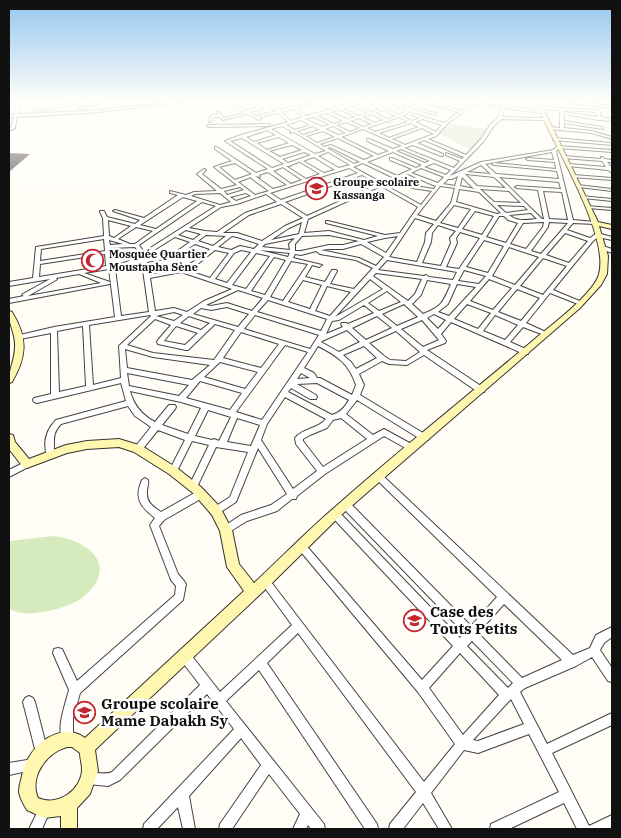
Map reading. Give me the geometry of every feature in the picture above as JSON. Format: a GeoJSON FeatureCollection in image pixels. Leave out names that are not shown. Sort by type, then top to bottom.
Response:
{"type":"FeatureCollection","features":[{"type":"Feature","properties":{"kind":"street"},"geometry":{"type":"LineString","coordinates":[[227,141],[250,155],[290,185]]}},
{"type":"Feature","properties":{"kind":"street"},"geometry":{"type":"LineString","coordinates":[[251,141],[279,159],[305,180]]}},
{"type":"Feature","properties":{"kind":"street"},"geometry":{"type":"LineString","coordinates":[[254,143],[261,141]]}},
{"type":"Feature","properties":{"kind":"street"},"geometry":{"type":"LineString","coordinates":[[312,141],[421,207]]}},
{"type":"Feature","properties":{"kind":"street"},"geometry":{"type":"LineString","coordinates":[[317,144],[326,141]]}},
{"type":"Feature","properties":{"kind":"street"},"geometry":{"type":"LineString","coordinates":[[343,141],[377,156]]}},
{"type":"Feature","properties":{"kind":"street"},"geometry":{"type":"LineString","coordinates":[[340,151],[365,141]]}},
{"type":"Feature","properties":{"kind":"street"},"geometry":{"type":"LineString","coordinates":[[370,141],[450,178],[483,163],[558,170]]}},
{"type":"Feature","properties":{"kind":"street"},"geometry":{"type":"LineString","coordinates":[[393,141],[453,168]]}},
{"type":"Feature","properties":{"kind":"street"},"geometry":{"type":"LineString","coordinates":[[430,141],[466,156]]}},
{"type":"Feature","properties":{"kind":"street"},"geometry":{"type":"LineString","coordinates":[[216,511],[233,499],[264,423],[311,351],[354,291],[387,257],[401,234],[438,184],[482,141]]}},
{"type":"Feature","properties":{"kind":"street"},"geometry":{"type":"LineString","coordinates":[[506,343],[595,238],[595,223],[580,190],[553,141]]}},
{"type":"Feature","properties":{"kind":"street"},"geometry":{"type":"LineString","coordinates":[[255,197],[216,167],[291,142],[337,170]]}},
{"type":"Feature","properties":{"kind":"street"},"geometry":{"type":"LineString","coordinates":[[128,264],[220,206],[255,197],[363,162],[416,142],[428,149],[462,160]]}},
{"type":"Feature","properties":{"kind":"street"},"geometry":{"type":"LineString","coordinates":[[595,142],[603,160],[612,170]]}},
{"type":"Feature","properties":{"kind":"street"},"geometry":{"type":"LineString","coordinates":[[497,163],[555,146],[595,142],[612,144]]}},
{"type":"Feature","properties":{"kind":"street"},"geometry":{"type":"LineString","coordinates":[[428,149],[446,143]]}},
{"type":"Feature","properties":{"kind":"street"},"geometry":{"type":"LineString","coordinates":[[323,148],[330,146],[414,188],[434,190]]}},
{"type":"Feature","properties":{"kind":"street"},"geometry":{"type":"LineString","coordinates":[[555,146],[612,151]]}},
{"type":"Feature","properties":{"kind":"street"},"geometry":{"type":"LineString","coordinates":[[216,148],[255,176],[282,202],[306,218]]}},
{"type":"Feature","properties":{"kind":"street"},"geometry":{"type":"LineString","coordinates":[[279,159],[306,150]]}},
{"type":"Feature","properties":{"kind":"street"},"geometry":{"type":"LineString","coordinates":[[235,181],[272,171],[329,151]]}},
{"type":"Feature","properties":{"kind":"street"},"geometry":{"type":"LineString","coordinates":[[229,286],[259,247],[287,227],[383,185],[454,151]]}},
{"type":"Feature","properties":{"kind":"street"},"geometry":{"type":"LineString","coordinates":[[516,158],[563,161],[612,161]]}},
{"type":"Feature","properties":{"kind":"street"},"geometry":{"type":"LineString","coordinates":[[391,159],[415,169]]}},
{"type":"Feature","properties":{"kind":"street"},"geometry":{"type":"LineString","coordinates":[[301,161],[334,183]]}},
{"type":"Feature","properties":{"kind":"street"},"geometry":{"type":"LineString","coordinates":[[563,161],[558,170],[571,222]]}},
{"type":"Feature","properties":{"kind":"street"},"geometry":{"type":"LineString","coordinates":[[563,161],[612,170]]}},
{"type":"Feature","properties":{"kind":"street"},"geometry":{"type":"LineString","coordinates":[[483,163],[519,199],[544,220]]}},
{"type":"Feature","properties":{"kind":"street"},"geometry":{"type":"LineString","coordinates":[[497,163],[497,175]]}},
{"type":"Feature","properties":{"kind":"street"},"geometry":{"type":"LineString","coordinates":[[218,234],[247,214],[334,183],[372,166]]}},
{"type":"Feature","properties":{"kind":"street"},"geometry":{"type":"LineString","coordinates":[[204,170],[199,174],[235,203]]}},
{"type":"Feature","properties":{"kind":"street"},"geometry":{"type":"LineString","coordinates":[[408,173],[438,184],[480,191]]}},
{"type":"Feature","properties":{"kind":"street"},"geometry":{"type":"LineString","coordinates":[[462,173],[562,182],[612,200]]}},
{"type":"Feature","properties":{"kind":"street"},"geometry":{"type":"LineString","coordinates":[[462,173],[510,219],[521,222],[544,220],[595,223],[612,227]]}},
{"type":"Feature","properties":{"kind":"street"},"geometry":{"type":"LineString","coordinates":[[419,263],[428,242],[429,233],[453,204],[462,173]]}},
{"type":"Feature","properties":{"kind":"street"},"geometry":{"type":"LineString","coordinates":[[426,180],[439,174]]}},
{"type":"Feature","properties":{"kind":"street"},"geometry":{"type":"LineString","coordinates":[[515,177],[519,199]]}},
{"type":"Feature","properties":{"kind":"street"},"geometry":{"type":"LineString","coordinates":[[580,190],[612,180]]}},
{"type":"Feature","properties":{"kind":"street"},"geometry":{"type":"LineString","coordinates":[[298,182],[312,191]]}},
{"type":"Feature","properties":{"kind":"street"},"geometry":{"type":"LineString","coordinates":[[114,240],[185,196],[194,193],[221,191],[240,186]]}},
{"type":"Feature","properties":{"kind":"street"},"geometry":{"type":"LineString","coordinates":[[475,187],[510,190]]}},
{"type":"Feature","properties":{"kind":"street"},"geometry":{"type":"LineString","coordinates":[[517,187],[564,191]]}},
{"type":"Feature","properties":{"kind":"street"},"geometry":{"type":"LineString","coordinates":[[528,251],[545,227],[540,189]]}},
{"type":"Feature","properties":{"kind":"street"},"geometry":{"type":"LineString","coordinates":[[580,190],[612,190]]}},
{"type":"Feature","properties":{"kind":"street"},"geometry":{"type":"LineString","coordinates":[[580,190],[612,209]]}},
{"type":"Feature","properties":{"kind":"street"},"geometry":{"type":"LineString","coordinates":[[227,196],[247,191]]}},
{"type":"Feature","properties":{"kind":"street"},"geometry":{"type":"LineString","coordinates":[[172,192],[220,206]]}},
{"type":"Feature","properties":{"kind":"street"},"geometry":{"type":"LineString","coordinates":[[36,263],[84,256],[126,244],[136,244],[200,201]]}},
{"type":"Feature","properties":{"kind":"street"},"geometry":{"type":"LineString","coordinates":[[493,203],[526,205]]}},
{"type":"Feature","properties":{"kind":"street"},"geometry":{"type":"LineString","coordinates":[[453,204],[497,215],[532,210]]}},
{"type":"Feature","properties":{"kind":"street"},"geometry":{"type":"LineString","coordinates":[[443,267],[454,243],[453,238],[474,208]]}},
{"type":"Feature","properties":{"kind":"street"},"geometry":{"type":"LineString","coordinates":[[102,212],[105,218],[111,267],[111,285],[118,318]]}},
{"type":"Feature","properties":{"kind":"street"},"geometry":{"type":"LineString","coordinates":[[115,212],[144,220]]}},
{"type":"Feature","properties":{"kind":"street"},"geometry":{"type":"LineString","coordinates":[[340,354],[422,318],[445,304],[454,281],[497,215]]}},
{"type":"Feature","properties":{"kind":"street"},"geometry":{"type":"LineString","coordinates":[[414,216],[571,265]]}},
{"type":"Feature","properties":{"kind":"street"},"geometry":{"type":"LineString","coordinates":[[105,218],[156,230]]}},
{"type":"Feature","properties":{"kind":"street"},"geometry":{"type":"LineString","coordinates":[[181,399],[196,380],[217,361],[267,296],[292,256],[292,244],[301,235],[306,218]]}},
{"type":"Feature","properties":{"kind":"street"},"geometry":{"type":"LineString","coordinates":[[328,222],[385,236]]}},
{"type":"Feature","properties":{"kind":"street"},"geometry":{"type":"LineString","coordinates":[[438,333],[489,276],[521,222]]}},
{"type":"Feature","properties":{"kind":"street"},"geometry":{"type":"LineString","coordinates":[[479,332],[571,222]]}},
{"type":"Feature","properties":{"kind":"street"},"geometry":{"type":"LineString","coordinates":[[184,228],[205,233],[230,235],[259,247],[319,265]]}},
{"type":"Feature","properties":{"kind":"street"},"geometry":{"type":"LineString","coordinates":[[357,229],[362,241]]}},
{"type":"Feature","properties":{"kind":"street"},"geometry":{"type":"LineString","coordinates":[[564,231],[595,238],[612,239]]}},
{"type":"Feature","properties":{"kind":"street"},"geometry":{"type":"LineString","coordinates":[[172,257],[205,233]]}},
{"type":"Feature","properties":{"kind":"street"},"geometry":{"type":"LineString","coordinates":[[211,280],[232,252],[240,248],[259,247],[301,235],[330,233],[362,241],[387,257],[489,276],[544,297]]}},
{"type":"Feature","properties":{"kind":"street"},"geometry":{"type":"LineString","coordinates":[[259,247],[273,255],[292,256],[316,249],[340,248],[362,241],[401,234]]}},
{"type":"Feature","properties":{"kind":"street"},"geometry":{"type":"LineString","coordinates":[[174,235],[232,252]]}},
{"type":"Feature","properties":{"kind":"street"},"geometry":{"type":"LineString","coordinates":[[147,276],[183,271],[194,265],[230,235]]}},
{"type":"Feature","properties":{"kind":"street"},"geometry":{"type":"LineString","coordinates":[[36,279],[38,248],[107,237],[126,244]]}},
{"type":"Feature","properties":{"kind":"street"},"geometry":{"type":"LineString","coordinates":[[87,749],[92,742],[345,504],[526,352],[580,303],[599,282],[608,261],[608,249],[595,238]]}},
{"type":"Feature","properties":{"kind":"street"},"geometry":{"type":"LineString","coordinates":[[136,244],[143,254],[153,315]]}},
{"type":"Feature","properties":{"kind":"street"},"geometry":{"type":"LineString","coordinates":[[316,249],[320,252],[357,259],[376,269],[480,286]]}},
{"type":"Feature","properties":{"kind":"street"},"geometry":{"type":"LineString","coordinates":[[9,284],[185,254]]}},
{"type":"Feature","properties":{"kind":"street"},"geometry":{"type":"LineString","coordinates":[[248,291],[273,255]]}},
{"type":"Feature","properties":{"kind":"street"},"geometry":{"type":"LineString","coordinates":[[84,256],[85,271]]}},
{"type":"Feature","properties":{"kind":"street"},"geometry":{"type":"LineString","coordinates":[[172,257],[173,272]]}},
{"type":"Feature","properties":{"kind":"street"},"geometry":{"type":"LineString","coordinates":[[286,302],[311,263]]}},
{"type":"Feature","properties":{"kind":"street"},"geometry":{"type":"LineString","coordinates":[[320,339],[378,312],[406,304],[418,295],[428,278],[432,265]]}},
{"type":"Feature","properties":{"kind":"street"},"geometry":{"type":"LineString","coordinates":[[183,271],[286,302],[334,319],[366,342],[382,358],[390,362],[407,363],[423,351],[443,341],[438,333],[422,318],[370,276]]}},
{"type":"Feature","properties":{"kind":"street"},"geometry":{"type":"LineString","coordinates":[[312,311],[334,271]]}},
{"type":"Feature","properties":{"kind":"street"},"geometry":{"type":"LineString","coordinates":[[75,273],[90,276],[111,285]]}},
{"type":"Feature","properties":{"kind":"street"},"geometry":{"type":"LineString","coordinates":[[59,275],[29,293],[9,301],[111,285]]}},
{"type":"Feature","properties":{"kind":"street"},"geometry":{"type":"LineString","coordinates":[[302,278],[354,291]]}},
{"type":"Feature","properties":{"kind":"street"},"geometry":{"type":"LineString","coordinates":[[214,322],[186,348],[162,344],[160,341],[198,305],[238,288]]}},
{"type":"Feature","properties":{"kind":"street"},"geometry":{"type":"LineString","coordinates":[[334,319],[387,289]]}},
{"type":"Feature","properties":{"kind":"street"},"geometry":{"type":"LineString","coordinates":[[550,290],[580,303]]}},
{"type":"Feature","properties":{"kind":"street"},"geometry":{"type":"LineString","coordinates":[[466,301],[546,334]]}},
{"type":"Feature","properties":{"kind":"street"},"geometry":{"type":"LineString","coordinates":[[365,303],[423,351],[481,390]]}},
{"type":"Feature","properties":{"kind":"street"},"geometry":{"type":"LineString","coordinates":[[198,305],[212,308],[227,306],[253,313],[320,339],[340,354],[356,372],[360,385],[342,415],[336,418],[331,418],[283,394]]}},
{"type":"Feature","properties":{"kind":"street"},"geometry":{"type":"LineString","coordinates":[[203,319],[212,308]]}},
{"type":"Feature","properties":{"kind":"street"},"geometry":{"type":"LineString","coordinates":[[20,336],[86,323],[153,315],[174,310],[311,351]]}},
{"type":"Feature","properties":{"kind":"street"},"geometry":{"type":"LineString","coordinates":[[434,312],[526,352]]}},
{"type":"Feature","properties":{"kind":"street"},"geometry":{"type":"LineString","coordinates":[[9,314],[20,336],[18,363],[9,380]]}},
{"type":"Feature","properties":{"kind":"street"},"geometry":{"type":"LineString","coordinates":[[153,315],[203,334]]}},
{"type":"Feature","properties":{"kind":"street"},"geometry":{"type":"LineString","coordinates":[[153,315],[122,346],[125,384],[130,403],[146,420],[156,426],[190,438],[253,450]]}},
{"type":"Feature","properties":{"kind":"street"},"geometry":{"type":"LineString","coordinates":[[86,323],[90,388]]}},
{"type":"Feature","properties":{"kind":"street"},"geometry":{"type":"LineString","coordinates":[[54,329],[55,396]]}},
{"type":"Feature","properties":{"kind":"street"},"geometry":{"type":"LineString","coordinates":[[67,739],[68,718],[75,690],[180,597],[181,584],[174,576],[154,525],[161,517],[197,490],[233,414],[283,343]]}},
{"type":"Feature","properties":{"kind":"street"},"geometry":{"type":"LineString","coordinates":[[122,346],[153,354],[217,361],[263,371]]}},
{"type":"Feature","properties":{"kind":"street"},"geometry":{"type":"LineString","coordinates":[[356,372],[382,358]]}},
{"type":"Feature","properties":{"kind":"street"},"geometry":{"type":"LineString","coordinates":[[300,369],[312,375],[315,380]]}},
{"type":"Feature","properties":{"kind":"street"},"geometry":{"type":"LineString","coordinates":[[124,370],[196,380],[247,392]]}},
{"type":"Feature","properties":{"kind":"street"},"geometry":{"type":"LineString","coordinates":[[291,383],[315,380],[354,397],[424,438]]}},
{"type":"Feature","properties":{"kind":"street"},"geometry":{"type":"LineString","coordinates":[[291,383],[313,397]]}},
{"type":"Feature","properties":{"kind":"street"},"geometry":{"type":"LineString","coordinates":[[37,400],[90,388],[125,384],[264,423]]}},
{"type":"Feature","properties":{"kind":"street"},"geometry":{"type":"LineString","coordinates":[[50,454],[49,437],[54,426],[59,422],[130,403]]}},
{"type":"Feature","properties":{"kind":"street"},"geometry":{"type":"LineString","coordinates":[[173,471],[206,406]]}},
{"type":"Feature","properties":{"kind":"street"},"geometry":{"type":"LineString","coordinates":[[138,449],[172,407]]}},
{"type":"Feature","properties":{"kind":"street"},"geometry":{"type":"LineString","coordinates":[[342,415],[372,439]]}},
{"type":"Feature","properties":{"kind":"street"},"geometry":{"type":"LineString","coordinates":[[322,472],[299,442],[299,438],[302,435],[325,427],[331,418]]}},
{"type":"Feature","properties":{"kind":"street"},"geometry":{"type":"LineString","coordinates":[[226,530],[244,518],[274,508],[293,496],[322,472],[384,432],[412,448]]}},
{"type":"Feature","properties":{"kind":"street"},"geometry":{"type":"LineString","coordinates":[[9,441],[27,464]]}},
{"type":"Feature","properties":{"kind":"street"},"geometry":{"type":"LineString","coordinates":[[257,441],[293,496]]}},
{"type":"Feature","properties":{"kind":"street"},"geometry":{"type":"LineString","coordinates":[[9,474],[50,454],[73,448],[119,443],[138,449],[173,471],[197,490],[216,511],[226,530],[233,567],[253,592]]}},
{"type":"Feature","properties":{"kind":"street"},"geometry":{"type":"LineString","coordinates":[[378,476],[572,662]]}},
{"type":"Feature","properties":{"kind":"street"},"geometry":{"type":"LineString","coordinates":[[145,482],[141,494],[143,503],[161,517]]}},
{"type":"Feature","properties":{"kind":"street"},"geometry":{"type":"LineString","coordinates":[[345,504],[470,633],[514,690],[584,829]]}},
{"type":"Feature","properties":{"kind":"street"},"geometry":{"type":"LineString","coordinates":[[335,514],[460,645],[514,690]]}},
{"type":"Feature","properties":{"kind":"street"},"geometry":{"type":"LineString","coordinates":[[301,546],[422,688],[462,744],[478,747],[532,727]]}},
{"type":"Feature","properties":{"kind":"street"},"geometry":{"type":"LineString","coordinates":[[265,581],[424,792],[446,829]]}},
{"type":"Feature","properties":{"kind":"street"},"geometry":{"type":"LineString","coordinates":[[422,688],[504,597]]}},
{"type":"Feature","properties":{"kind":"street"},"geometry":{"type":"LineString","coordinates":[[219,700],[299,625]]}},
{"type":"Feature","properties":{"kind":"street"},"geometry":{"type":"LineString","coordinates":[[612,632],[601,637],[596,642],[594,651],[612,677]]}},
{"type":"Feature","properties":{"kind":"street"},"geometry":{"type":"LineString","coordinates":[[395,829],[462,744],[514,690],[594,651]]}},
{"type":"Feature","properties":{"kind":"street"},"geometry":{"type":"LineString","coordinates":[[58,653],[75,690]]}},
{"type":"Feature","properties":{"kind":"street"},"geometry":{"type":"LineString","coordinates":[[184,656],[319,829]]}},
{"type":"Feature","properties":{"kind":"street"},"geometry":{"type":"LineString","coordinates":[[260,662],[372,829]]}},
{"type":"Feature","properties":{"kind":"street"},"geometry":{"type":"LineString","coordinates":[[88,778],[108,780],[116,776],[208,686]]}},
{"type":"Feature","properties":{"kind":"street"},"geometry":{"type":"LineString","coordinates":[[29,702],[37,759]]}},
{"type":"Feature","properties":{"kind":"street"},"geometry":{"type":"LineString","coordinates":[[544,750],[612,719]]}},
{"type":"Feature","properties":{"kind":"street"},"geometry":{"type":"LineString","coordinates":[[149,829],[242,729]]}},
{"type":"Feature","properties":{"kind":"street"},"geometry":{"type":"LineString","coordinates":[[67,739],[75,740],[87,749],[90,767],[88,778],[84,788],[69,806],[56,812],[43,813],[33,807],[28,795],[28,780],[37,759],[51,745],[67,739]]}},
{"type":"Feature","properties":{"kind":"street"},"geometry":{"type":"LineString","coordinates":[[9,769],[37,759]]}},
{"type":"Feature","properties":{"kind":"street"},"geometry":{"type":"LineString","coordinates":[[225,829],[269,764]]}},
{"type":"Feature","properties":{"kind":"street"},"geometry":{"type":"LineString","coordinates":[[182,794],[189,829]]}},
{"type":"Feature","properties":{"kind":"street"},"geometry":{"type":"LineString","coordinates":[[496,829],[566,795]]}},
{"type":"Feature","properties":{"kind":"street"},"geometry":{"type":"LineString","coordinates":[[69,806],[69,829]]}},
{"type":"Feature","properties":{"kind":"street"},"geometry":{"type":"LineString","coordinates":[[35,829],[43,813]]}},
{"type":"Feature","properties":{"kind":"street"},"geometry":{"type":"LineString","coordinates":[[299,829],[307,814]]}},
{"type":"Feature","properties":{"kind":"street"},"geometry":{"type":"LineString","coordinates":[[594,829],[612,821]]}},
{"type":"Feature","properties":{"kind":"green space"},"geometry":{"type":"Polygon","coordinates":[[[454,141],[478,141],[470,149],[454,141]]]}},
{"type":"Feature","properties":{"kind":"green space"},"geometry":{"type":"Polygon","coordinates":[[[53,536],[78,543],[89,549],[96,557],[100,566],[99,575],[94,586],[78,601],[55,610],[38,613],[20,613],[9,609],[9,541],[53,536]]]}},
{"type":"Feature","properties":{"kind":"building"},"geometry":{"type":"Polygon","coordinates":[[[9,153],[30,154],[9,172],[9,153]]]}},
{"type":"Feature","properties":{"kind":"place","name":"Groupe scolaire Kassanga"},"geometry":{"type":"Point","coordinates":[317,188]}},
{"type":"Feature","properties":{"kind":"place","name":"Mosquée Quartier Moustapha Sène"},"geometry":{"type":"Point","coordinates":[93,260]}},
{"type":"Feature","properties":{"kind":"place","name":"Case des Touts Petits"},"geometry":{"type":"Point","coordinates":[414,621]}},
{"type":"Feature","properties":{"kind":"place","name":"Groupe scolaire Mame Dabakh Sy"},"geometry":{"type":"Point","coordinates":[85,713]}}]}
